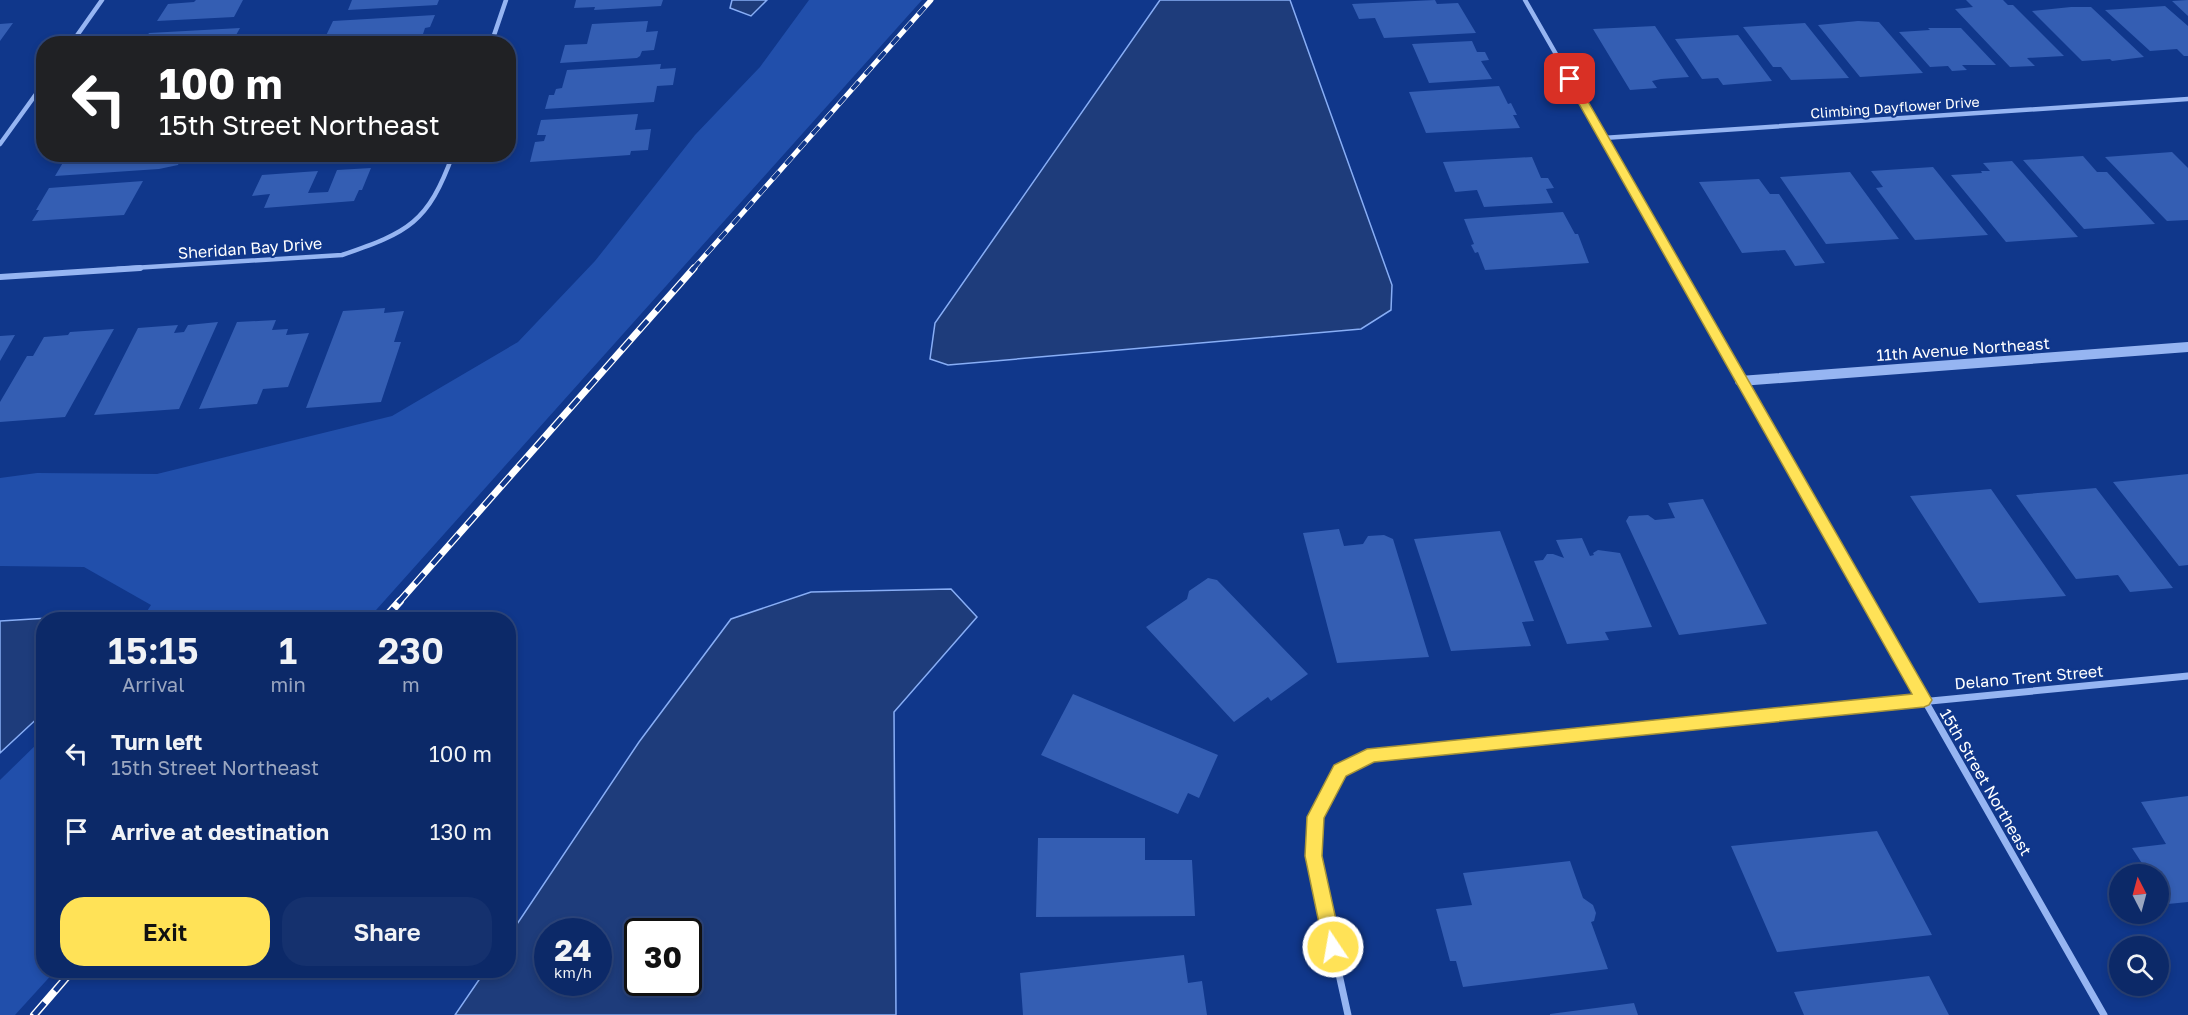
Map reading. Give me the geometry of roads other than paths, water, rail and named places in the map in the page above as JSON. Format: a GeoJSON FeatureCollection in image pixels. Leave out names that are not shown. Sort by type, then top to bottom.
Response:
{"type":"FeatureCollection","features":[{"type":"Feature","properties":{"kind":"street"},"geometry":{"type":"LineString","coordinates":[[77,36],[102,0]]}},
{"type":"Feature","properties":{"kind":"street"},"geometry":{"type":"LineString","coordinates":[[494,36],[506,0]]}},
{"type":"Feature","properties":{"kind":"street","name":"15th Street Northeast"},"geometry":{"type":"LineString","coordinates":[[1525,0],[1740,381],[2104,1015]]}},
{"type":"Feature","properties":{"kind":"street"},"geometry":{"type":"LineString","coordinates":[[0,144],[36,94]]}},
{"type":"Feature","properties":{"kind":"street","name":"Climbing Dayflower Drive"},"geometry":{"type":"LineString","coordinates":[[1603,138],[2188,99]]}},
{"type":"Feature","properties":{"kind":"street","name":"Sheridan Bay Drive"},"geometry":{"type":"LineString","coordinates":[[0,277],[342,255],[391,239],[421,220],[442,187],[450,162]]}},
{"type":"Feature","properties":{"kind":"street","name":"11th Avenue Northeast"},"geometry":{"type":"LineString","coordinates":[[1740,381],[2188,347]]}},
{"type":"Feature","properties":{"kind":"street","name":"Delano Trent Street"},"geometry":{"type":"LineString","coordinates":[[1348,1015],[1313,856],[1316,817],[1340,771],[1372,755],[2188,676]]}},
{"type":"Feature","properties":{"kind":"railway"},"geometry":{"type":"LineString","coordinates":[[693,269],[931,0]]}},
{"type":"Feature","properties":{"kind":"railway"},"geometry":{"type":"LineString","coordinates":[[398,603],[694,268]]}},
{"type":"Feature","properties":{"kind":"railway"},"geometry":{"type":"LineString","coordinates":[[390,612],[400,601]]}},
{"type":"Feature","properties":{"kind":"railway"},"geometry":{"type":"LineString","coordinates":[[34,1015],[66,978]]}}]}
